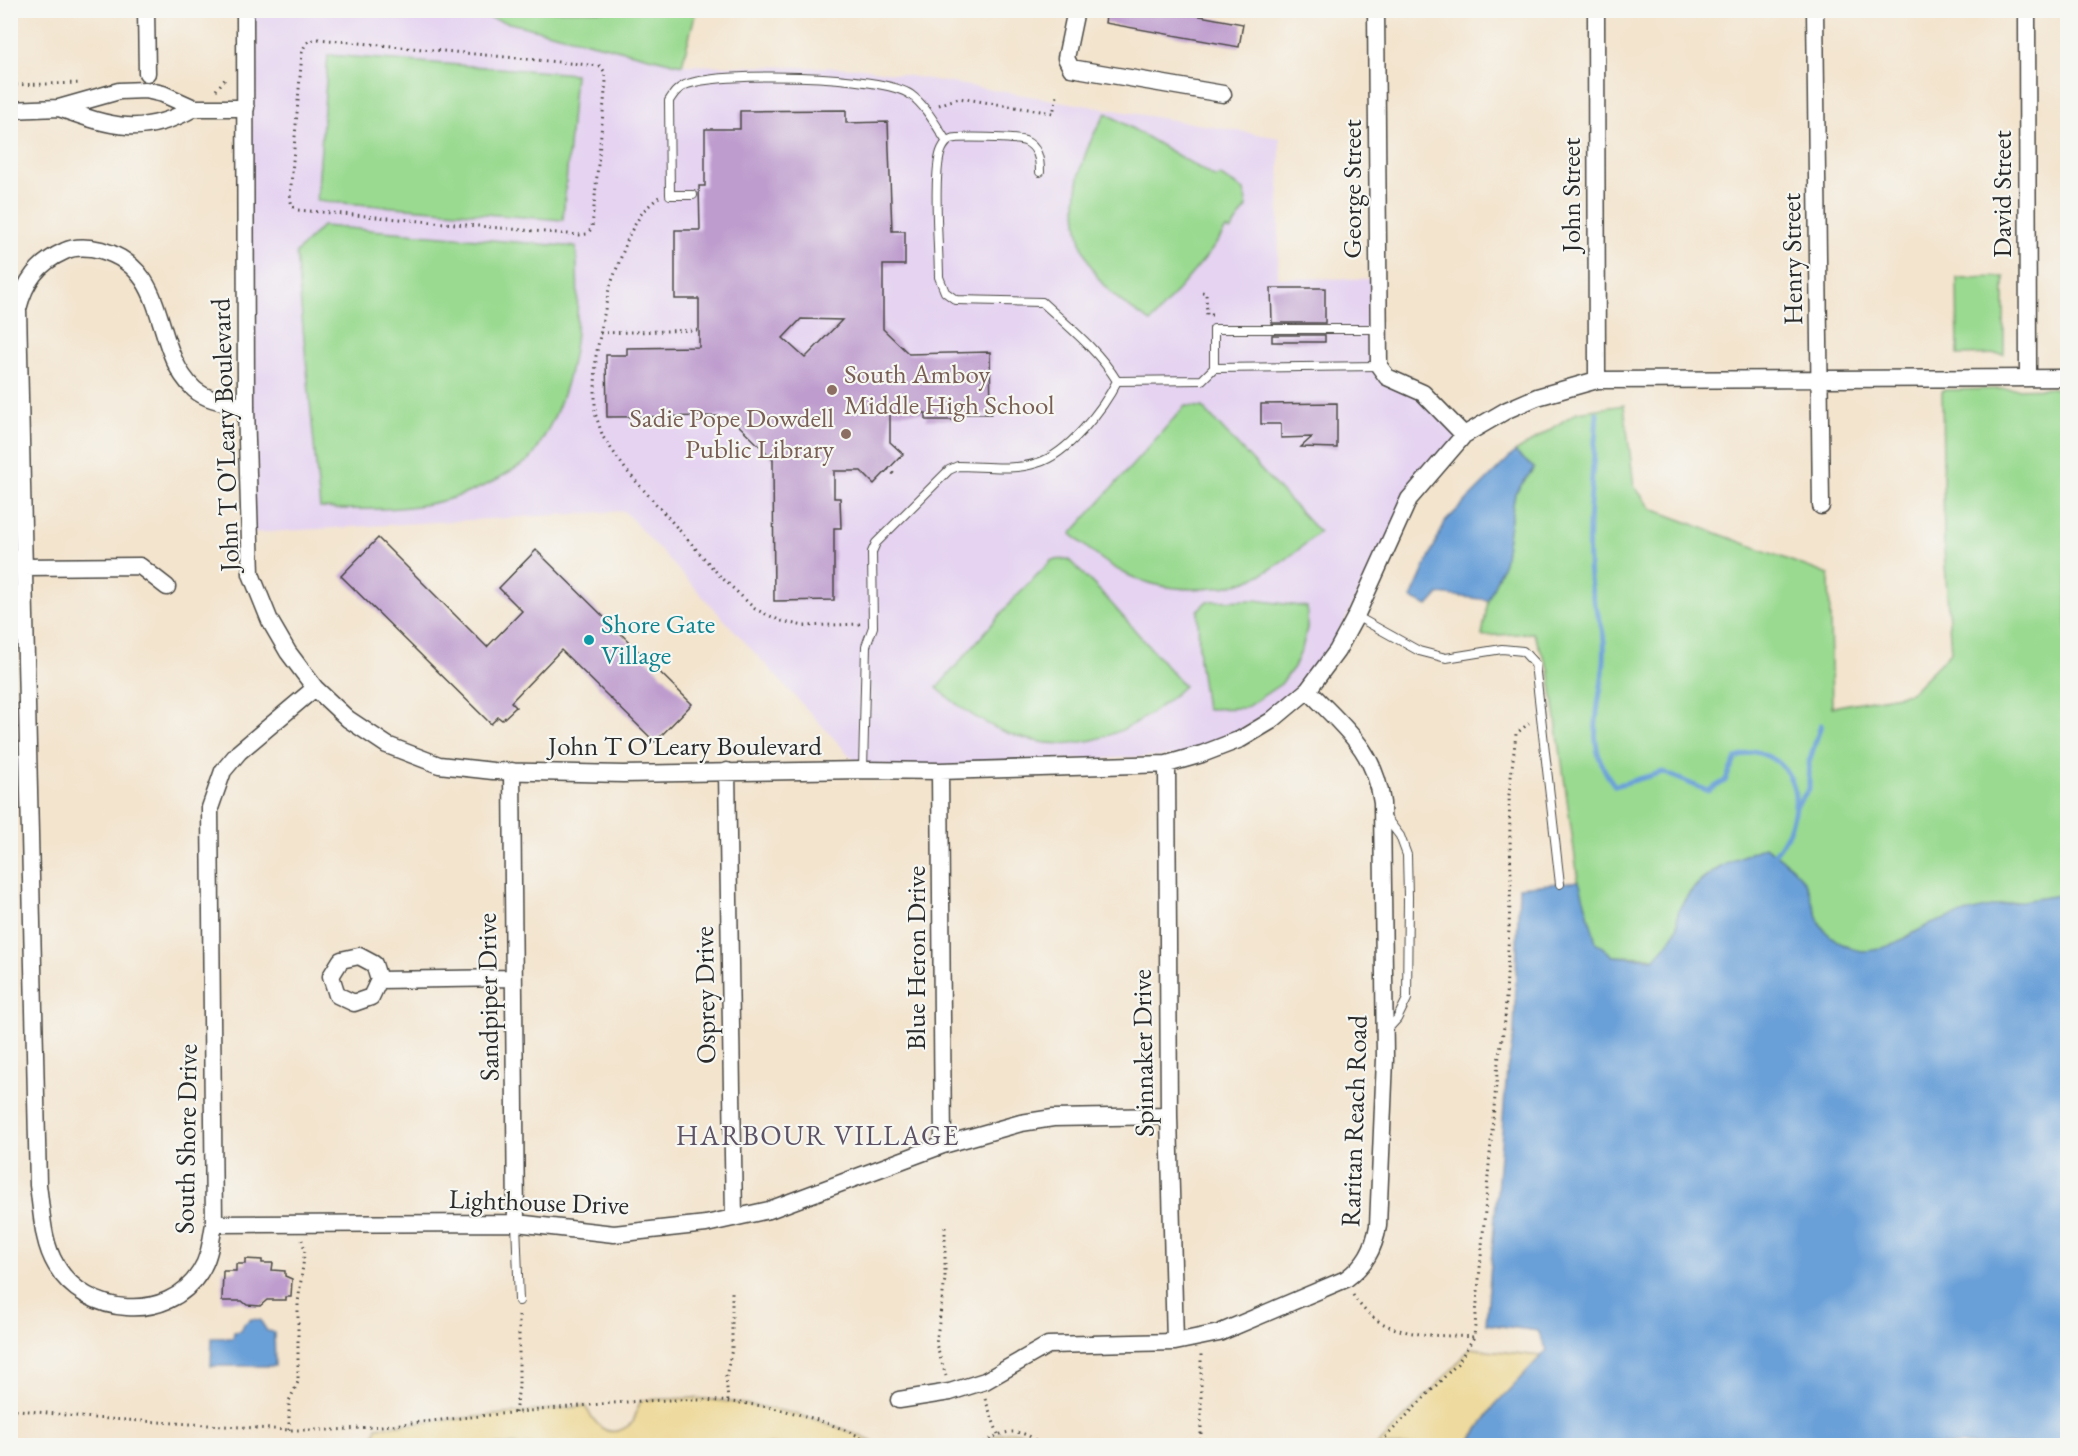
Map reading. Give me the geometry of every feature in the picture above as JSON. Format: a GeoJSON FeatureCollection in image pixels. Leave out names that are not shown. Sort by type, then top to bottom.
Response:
{"type":"FeatureCollection","features":[{"type":"Feature","properties":{"kind":"street"},"geometry":{"type":"LineString","coordinates":[[146,10],[147,73]]}},
{"type":"Feature","properties":{"kind":"street","name":"John T O'Leary Boulevard"},"geometry":{"type":"LineString","coordinates":[[245,10],[246,407],[251,574],[270,621],[288,652],[315,688],[348,719],[387,745],[452,768],[623,774],[727,771],[940,771],[1167,764],[1241,740],[1271,721],[1308,690],[1336,651],[1356,616],[1409,500],[1464,435],[1527,401],[1566,387],[1598,380],[2067,378]]}},
{"type":"Feature","properties":{"kind":"street"},"geometry":{"type":"LineString","coordinates":[[1076,10],[1066,58],[1071,68],[1223,94]]}},
{"type":"Feature","properties":{"kind":"street","name":"George Street"},"geometry":{"type":"LineString","coordinates":[[1376,10],[1379,366]]}},
{"type":"Feature","properties":{"kind":"street","name":"John Street"},"geometry":{"type":"LineString","coordinates":[[1596,10],[1598,380]]}},
{"type":"Feature","properties":{"kind":"street","name":"Henry Street"},"geometry":{"type":"LineString","coordinates":[[1815,10],[1821,506]]}},
{"type":"Feature","properties":{"kind":"street","name":"David Street"},"geometry":{"type":"LineString","coordinates":[[2027,10],[2028,378]]}},
{"type":"Feature","properties":{"kind":"street"},"geometry":{"type":"LineString","coordinates":[[10,110],[59,108],[119,91],[146,90],[163,94],[194,108],[246,108]]}},
{"type":"Feature","properties":{"kind":"street"},"geometry":{"type":"LineString","coordinates":[[59,108],[114,126],[131,128],[166,122],[194,108]]}},
{"type":"Feature","properties":{"kind":"street","name":"South Shore Drive"},"geometry":{"type":"LineString","coordinates":[[246,407],[210,399],[195,390],[183,375],[170,348],[146,280],[115,254],[94,248],[71,248],[53,256],[38,268],[23,288],[18,309],[22,567],[38,1185],[46,1239],[56,1265],[78,1289],[110,1306],[134,1307],[156,1304],[169,1299],[184,1289],[200,1273],[209,1252],[214,1224],[210,808],[223,771],[239,752],[315,688]]}},
{"type":"Feature","properties":{"kind":"street"},"geometry":{"type":"LineString","coordinates":[[1379,366],[1387,376],[1423,393],[1464,435]]}},
{"type":"Feature","properties":{"kind":"street"},"geometry":{"type":"LineString","coordinates":[[22,567],[140,566],[167,587]]}},
{"type":"Feature","properties":{"kind":"street","name":"Raritan Reach Road"},"geometry":{"type":"LineString","coordinates":[[899,1400],[950,1392],[978,1383],[1011,1368],[1048,1345],[1175,1342],[1218,1333],[1344,1280],[1359,1270],[1368,1257],[1375,1243],[1378,1226],[1385,1032],[1382,812],[1378,777],[1368,755],[1308,690]]}},
{"type":"Feature","properties":{"kind":"street","name":"Spinnaker Drive"},"geometry":{"type":"LineString","coordinates":[[1167,764],[1169,1116],[1175,1342]]}},
{"type":"Feature","properties":{"kind":"street","name":"Sandpiper Drive"},"geometry":{"type":"LineString","coordinates":[[512,771],[516,1223]]}},
{"type":"Feature","properties":{"kind":"street","name":"Osprey Drive"},"geometry":{"type":"LineString","coordinates":[[727,771],[734,1218]]}},
{"type":"Feature","properties":{"kind":"street","name":"Blue Heron Drive"},"geometry":{"type":"LineString","coordinates":[[940,771],[943,1145]]}},
{"type":"Feature","properties":{"kind":"street"},"geometry":{"type":"LineString","coordinates":[[379,980],[513,978]]}},
{"type":"Feature","properties":{"kind":"street","name":"Lighthouse Drive"},"geometry":{"type":"LineString","coordinates":[[214,1224],[516,1223],[614,1234],[706,1224],[769,1210],[943,1145],[1021,1123],[1053,1118],[1169,1116]]}},
{"type":"Feature","properties":{"kind":"lane"},"geometry":{"type":"LineString","coordinates":[[693,195],[670,195],[669,100],[675,90],[687,84],[718,78],[830,78],[896,87],[911,94],[947,142]]}},
{"type":"Feature","properties":{"kind":"lane"},"geometry":{"type":"LineString","coordinates":[[1040,172],[1040,159],[1035,149],[1024,140],[952,138],[947,142],[942,150],[938,171],[939,277],[945,292],[956,300],[1042,302],[1091,347],[1107,364],[1117,381]]}},
{"type":"Feature","properties":{"kind":"lane"},"geometry":{"type":"LineString","coordinates":[[1214,368],[1214,329],[1379,329]]}},
{"type":"Feature","properties":{"kind":"lane"},"geometry":{"type":"LineString","coordinates":[[1117,381],[1202,380],[1214,368],[1379,366]]}},
{"type":"Feature","properties":{"kind":"lane"},"geometry":{"type":"LineString","coordinates":[[863,770],[866,646],[873,624],[872,552],[876,543],[949,470],[958,466],[1037,464],[1056,455],[1109,398],[1117,381]]}},
{"type":"Feature","properties":{"kind":"lane"},"geometry":{"type":"LineString","coordinates":[[1356,616],[1419,651],[1446,657],[1502,649],[1523,651],[1535,664],[1560,884]]}},
{"type":"Feature","properties":{"kind":"lane"},"geometry":{"type":"LineString","coordinates":[[1382,812],[1400,836],[1407,855],[1408,897],[1407,999],[1397,1019],[1385,1032]]}},
{"type":"Feature","properties":{"kind":"lane"},"geometry":{"type":"LineString","coordinates":[[516,1223],[519,1301]]}},
{"type":"Feature","properties":{"kind":"path"},"geometry":{"type":"LineString","coordinates":[[310,40],[593,63],[604,71],[606,81],[601,150],[592,228],[587,234],[304,212],[292,206],[290,197],[302,53],[305,44],[310,40]]}},
{"type":"Feature","properties":{"kind":"path"},"geometry":{"type":"LineString","coordinates":[[934,107],[959,98],[1053,113],[1058,92]]}},
{"type":"Feature","properties":{"kind":"path"},"geometry":{"type":"LineString","coordinates":[[670,195],[654,200],[643,211],[630,233],[609,289],[596,356],[595,413],[603,437],[626,470],[719,575],[755,609],[781,621],[804,626],[873,624]]}},
{"type":"Feature","properties":{"kind":"path"},"geometry":{"type":"LineString","coordinates":[[1202,292],[1206,292],[1207,315],[1214,315],[1214,329]]}},
{"type":"Feature","properties":{"kind":"path"},"geometry":{"type":"LineString","coordinates":[[600,333],[699,330]]}},
{"type":"Feature","properties":{"kind":"path"},"geometry":{"type":"LineString","coordinates":[[888,469],[896,477]]}},
{"type":"Feature","properties":{"kind":"path"},"geometry":{"type":"LineString","coordinates":[[1377,1446],[1457,1364],[1474,1337],[1498,1062],[1505,1022],[1510,890],[1510,782],[1516,734],[1540,714]]}},
{"type":"Feature","properties":{"kind":"path"},"geometry":{"type":"LineString","coordinates":[[289,1430],[289,1401],[298,1382],[298,1303],[305,1251],[297,1223]]}},
{"type":"Feature","properties":{"kind":"path"},"geometry":{"type":"LineString","coordinates":[[945,1227],[945,1279],[936,1344],[950,1392]]}},
{"type":"Feature","properties":{"kind":"path"},"geometry":{"type":"LineString","coordinates":[[1344,1280],[1369,1316],[1389,1329],[1474,1337]]}},
{"type":"Feature","properties":{"kind":"path"},"geometry":{"type":"LineString","coordinates":[[728,1401],[726,1376],[732,1348],[732,1290]]}},
{"type":"Feature","properties":{"kind":"path"},"geometry":{"type":"LineString","coordinates":[[515,1413],[519,1387],[519,1301]]}},
{"type":"Feature","properties":{"kind":"path"},"geometry":{"type":"LineString","coordinates":[[1199,1337],[1201,1446]]}},
{"type":"Feature","properties":{"kind":"path"},"geometry":{"type":"LineString","coordinates":[[978,1383],[998,1434]]}},
{"type":"Feature","properties":{"kind":"path"},"geometry":{"type":"LineString","coordinates":[[10,1409],[45,1414],[289,1430],[377,1427],[641,1400],[694,1398],[728,1401],[792,1412],[858,1435],[879,1446]]}},
{"type":"Feature","properties":{"kind":"path"},"geometry":{"type":"LineString","coordinates":[[979,1446],[998,1434],[1020,1432],[1028,1434],[1042,1446]]}},
{"type":"Feature","properties":{"kind":"shaded area","name":"South Amboy Middle High School"},"geometry":{"type":"Polygon","coordinates":[[[245,11],[460,11],[682,65],[862,68],[1280,138],[1278,278],[1378,279],[1379,366],[1464,435],[1409,499],[1308,690],[1202,754],[863,770],[624,511],[249,533],[245,11]]]}},
{"type":"Feature","properties":{"kind":"green space"},"geometry":{"type":"Polygon","coordinates":[[[460,11],[696,11],[682,65],[460,11]]]}},
{"type":"Feature","properties":{"kind":"green space"},"geometry":{"type":"Polygon","coordinates":[[[328,55],[575,74],[563,220],[317,201],[328,55]]]}},
{"type":"Feature","properties":{"kind":"green space"},"geometry":{"type":"Polygon","coordinates":[[[1106,113],[1216,178],[1219,175],[1244,190],[1247,207],[1230,231],[1226,229],[1211,251],[1151,322],[1106,288],[1089,262],[1081,240],[1076,197],[1080,175],[1086,153],[1106,113]]]}},
{"type":"Feature","properties":{"kind":"green space"},"geometry":{"type":"Polygon","coordinates":[[[322,226],[576,247],[578,296],[571,366],[557,411],[530,459],[487,485],[441,501],[395,508],[320,508],[296,253],[322,226]]]}},
{"type":"Feature","properties":{"kind":"green space"},"geometry":{"type":"Polygon","coordinates":[[[2004,277],[2004,354],[1958,355],[1957,278],[2004,277]]]}},
{"type":"Feature","properties":{"kind":"green space"},"geometry":{"type":"Polygon","coordinates":[[[2067,388],[2067,894],[1967,913],[1934,923],[1882,948],[1863,951],[1844,945],[1823,929],[1809,891],[1801,877],[1765,847],[1727,863],[1704,878],[1694,888],[1679,910],[1675,933],[1655,959],[1613,956],[1596,942],[1580,893],[1549,669],[1533,633],[1482,636],[1488,600],[1504,562],[1515,493],[1534,468],[1515,452],[1577,412],[1624,405],[1634,486],[1652,509],[1829,575],[1832,707],[1910,693],[1951,652],[1944,549],[1942,390],[2067,388]]]}},
{"type":"Feature","properties":{"kind":"green space"},"geometry":{"type":"Polygon","coordinates":[[[1185,406],[1202,407],[1319,532],[1279,564],[1248,580],[1212,588],[1174,588],[1156,585],[1115,568],[1071,534],[1185,406]]]}},
{"type":"Feature","properties":{"kind":"green space"},"geometry":{"type":"Polygon","coordinates":[[[1068,559],[1103,594],[1184,686],[1153,711],[1123,729],[1092,740],[1061,744],[1030,740],[999,729],[968,712],[937,688],[1017,595],[1052,560],[1068,559]]]}},
{"type":"Feature","properties":{"kind":"green space"},"geometry":{"type":"Polygon","coordinates":[[[1255,600],[1307,607],[1307,628],[1302,649],[1294,667],[1281,684],[1245,708],[1206,709],[1199,659],[1198,610],[1207,601],[1255,600]]]}},
{"type":"Feature","properties":{"kind":"sand"},"geometry":{"type":"Polygon","coordinates":[[[1470,1348],[1541,1356],[1494,1406],[1467,1445],[1377,1446],[1457,1364],[1470,1348]]]}},
{"type":"Feature","properties":{"kind":"sand"},"geometry":{"type":"Polygon","coordinates":[[[694,1398],[789,1412],[834,1426],[879,1445],[371,1445],[377,1427],[585,1406],[599,1426],[611,1432],[625,1428],[633,1422],[641,1400],[694,1398]]]}},
{"type":"Feature","properties":{"kind":"sand"},"geometry":{"type":"Polygon","coordinates":[[[1011,1431],[1028,1434],[1042,1445],[979,1445],[993,1436],[1011,1431]]]}},
{"type":"Feature","properties":{"kind":"water"},"geometry":{"type":"Polygon","coordinates":[[[1515,452],[1534,468],[1515,493],[1504,562],[1488,600],[1439,594],[1428,606],[1411,598],[1445,522],[1515,452]]]}},
{"type":"Feature","properties":{"kind":"water"},"geometry":{"type":"Polygon","coordinates":[[[1765,847],[1790,866],[1806,884],[1823,929],[1844,945],[1863,951],[1882,948],[1934,923],[1967,913],[2067,894],[2067,1445],[1467,1446],[1494,1406],[1547,1350],[1538,1331],[1486,1324],[1507,1070],[1514,1035],[1519,887],[1579,881],[1596,942],[1613,956],[1654,959],[1675,933],[1679,910],[1695,888],[1716,870],[1765,847]]]}},
{"type":"Feature","properties":{"kind":"water"},"geometry":{"type":"Polygon","coordinates":[[[251,1319],[260,1320],[267,1331],[274,1332],[275,1366],[211,1366],[212,1338],[233,1338],[234,1332],[241,1331],[244,1324],[251,1319]]]}},
{"type":"Feature","properties":{"kind":"building"},"geometry":{"type":"Polygon","coordinates":[[[1107,10],[1168,10],[1243,24],[1239,47],[1105,23],[1107,10]]]}},
{"type":"Feature","properties":{"kind":"building"},"geometry":{"type":"Polygon","coordinates":[[[846,110],[846,123],[888,122],[892,231],[905,231],[905,265],[883,265],[883,329],[909,354],[990,352],[991,414],[958,414],[958,420],[926,420],[926,413],[890,413],[890,442],[903,454],[874,484],[861,471],[834,471],[834,498],[840,498],[841,528],[834,528],[834,600],[774,601],[773,459],[729,416],[607,417],[606,355],[627,355],[627,348],[699,347],[699,299],[675,299],[675,230],[700,230],[699,186],[705,186],[705,129],[740,129],[740,111],[846,110]],[[801,319],[783,338],[805,358],[842,320],[801,319]]]}},
{"type":"Feature","properties":{"kind":"building"},"geometry":{"type":"Polygon","coordinates":[[[1271,288],[1325,288],[1325,323],[1272,323],[1271,288]]]}},
{"type":"Feature","properties":{"kind":"building"},"geometry":{"type":"Polygon","coordinates":[[[1272,335],[1325,335],[1325,342],[1272,342],[1272,335]]]}},
{"type":"Feature","properties":{"kind":"building"},"geometry":{"type":"Polygon","coordinates":[[[1337,403],[1337,448],[1301,447],[1312,437],[1281,438],[1281,424],[1261,424],[1261,404],[1337,403]]]}},
{"type":"Feature","properties":{"kind":"building","name":"Shore Gate Village"},"geometry":{"type":"Polygon","coordinates":[[[378,538],[487,647],[522,611],[499,588],[536,550],[692,704],[655,742],[561,650],[511,702],[516,707],[502,720],[498,717],[491,724],[341,576],[378,538]]]}},
{"type":"Feature","properties":{"kind":"building"},"geometry":{"type":"Polygon","coordinates":[[[245,1259],[273,1263],[272,1270],[285,1271],[285,1276],[292,1279],[291,1297],[286,1297],[286,1300],[267,1300],[260,1306],[247,1305],[242,1301],[222,1301],[223,1271],[236,1271],[236,1264],[245,1264],[245,1259]]]}},
{"type":"Feature","properties":{"kind":"waterway"},"geometry":{"type":"LineString","coordinates":[[1597,413],[1590,501],[1589,567],[1592,594],[1604,641],[1604,661],[1595,734],[1597,751],[1603,768],[1615,786],[1663,772],[1708,791],[1725,781],[1736,758],[1755,751],[1772,758],[1788,775],[1795,799],[1794,812],[1786,837],[1771,858]]}},
{"type":"Feature","properties":{"kind":"waterway"},"geometry":{"type":"LineString","coordinates":[[1796,806],[1809,789],[1809,762],[1821,725]]}},
{"type":"Feature","properties":{"kind":"place","name":"South Amboy Middle High School"},"geometry":{"type":"Point","coordinates":[832,390]}},
{"type":"Feature","properties":{"kind":"place","name":"Sadie Pope Dowdell Public Library"},"geometry":{"type":"Point","coordinates":[846,434]}},
{"type":"Feature","properties":{"kind":"place","name":"Shore Gate Village"},"geometry":{"type":"Point","coordinates":[589,640]}},
{"type":"Feature","properties":{"kind":"district","name":"HARBOUR VILLAGE"},"geometry":{"type":"Point","coordinates":[818,1135]}}]}
